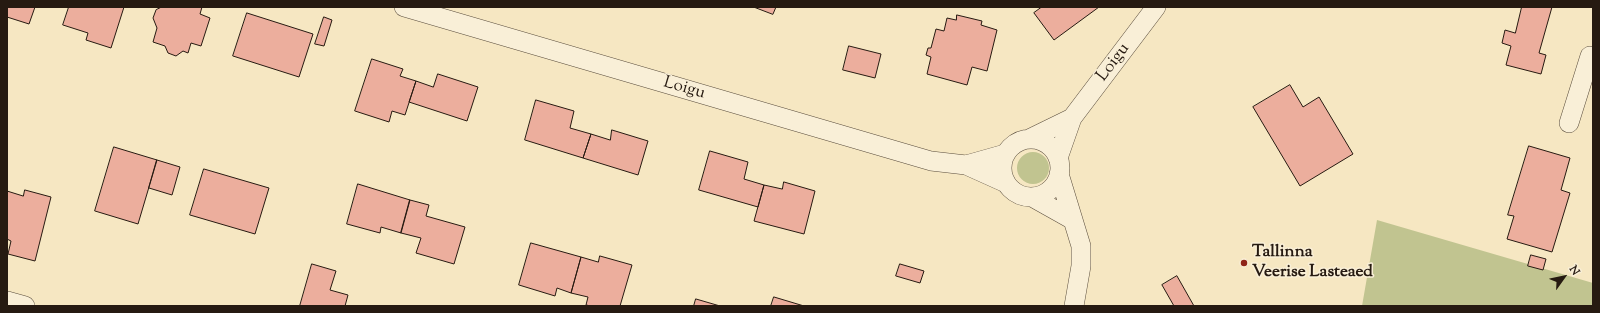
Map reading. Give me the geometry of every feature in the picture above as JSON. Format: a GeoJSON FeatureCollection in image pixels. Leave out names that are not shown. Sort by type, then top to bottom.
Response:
{"type":"FeatureCollection","features":[{"type":"Feature","properties":{"kind":"street","name":"Loigu"},"geometry":{"type":"LineString","coordinates":[[404,7],[924,159],[966,165],[1006,183]]}},
{"type":"Feature","properties":{"kind":"street","name":"Loigu"},"geometry":{"type":"LineString","coordinates":[[1059,166],[1072,118],[1156,7]]}},
{"type":"Feature","properties":{"kind":"street"},"geometry":{"type":"LineString","coordinates":[[1569,124],[1590,56],[1593,57]]}},
{"type":"Feature","properties":{"kind":"street","name":"Loigu"},"geometry":{"type":"LineString","coordinates":[[1029,139],[1072,118]]}},
{"type":"Feature","properties":{"kind":"street"},"geometry":{"type":"LineString","coordinates":[[1073,220],[1032,197],[1017,194],[1006,183],[1002,173],[1002,163],[1011,146],[1020,141],[1029,139],[1038,140],[1047,144],[1054,150],[1081,246],[1081,266],[1074,306]]}},
{"type":"Feature","properties":{"kind":"street","name":"Loigu"},"geometry":{"type":"LineString","coordinates":[[966,165],[1006,154]]}},
{"type":"Feature","properties":{"kind":"street"},"geometry":{"type":"LineString","coordinates":[[1032,197],[1042,195],[1050,190],[1056,183],[1059,166]]}},
{"type":"Feature","properties":{"kind":"street"},"geometry":{"type":"LineString","coordinates":[[7,301],[25,306]]}},
{"type":"Feature","properties":{"kind":"green space"},"geometry":{"type":"Polygon","coordinates":[[[1030,152],[1036,152],[1046,159],[1049,168],[1048,174],[1042,181],[1036,184],[1030,184],[1020,177],[1017,171],[1017,165],[1024,155],[1030,152]]]}},
{"type":"Feature","properties":{"kind":"green space"},"geometry":{"type":"Polygon","coordinates":[[[1377,220],[1593,283],[1593,306],[1362,306],[1377,220]]]}},
{"type":"Feature","properties":{"kind":"building"},"geometry":{"type":"Polygon","coordinates":[[[7,7],[35,7],[29,24],[7,17],[7,7]]]}},
{"type":"Feature","properties":{"kind":"building"},"geometry":{"type":"Polygon","coordinates":[[[69,7],[124,7],[111,48],[86,40],[88,33],[63,25],[69,7]]]}},
{"type":"Feature","properties":{"kind":"building"},"geometry":{"type":"Polygon","coordinates":[[[162,7],[202,7],[200,14],[210,18],[201,46],[191,43],[188,53],[183,51],[176,56],[168,53],[165,46],[153,42],[157,28],[153,18],[156,10],[162,7]]]}},
{"type":"Feature","properties":{"kind":"building"},"geometry":{"type":"Polygon","coordinates":[[[754,7],[776,7],[773,14],[754,7]]]}},
{"type":"Feature","properties":{"kind":"building"},"geometry":{"type":"Polygon","coordinates":[[[1042,7],[1099,7],[1054,40],[1034,13],[1042,7]]]}},
{"type":"Feature","properties":{"kind":"building"},"geometry":{"type":"Polygon","coordinates":[[[1522,7],[1552,7],[1539,53],[1546,55],[1541,74],[1506,65],[1511,46],[1502,43],[1505,30],[1515,33],[1522,7]]]}},
{"type":"Feature","properties":{"kind":"building"},"geometry":{"type":"Polygon","coordinates":[[[247,13],[313,34],[299,77],[233,56],[247,13]]]}},
{"type":"Feature","properties":{"kind":"building"},"geometry":{"type":"Polygon","coordinates":[[[957,15],[982,21],[981,25],[997,30],[987,71],[972,67],[967,85],[927,74],[931,57],[926,55],[928,48],[931,48],[936,29],[944,31],[947,18],[956,20],[957,15]]]}},
{"type":"Feature","properties":{"kind":"building"},"geometry":{"type":"Polygon","coordinates":[[[324,17],[332,20],[324,46],[315,44],[324,17]]]}},
{"type":"Feature","properties":{"kind":"building"},"geometry":{"type":"Polygon","coordinates":[[[849,46],[881,54],[875,78],[843,70],[849,46]]]}},
{"type":"Feature","properties":{"kind":"building"},"geometry":{"type":"Polygon","coordinates":[[[372,59],[403,69],[400,76],[416,81],[405,115],[392,111],[389,122],[355,111],[372,59]]]}},
{"type":"Feature","properties":{"kind":"building"},"geometry":{"type":"Polygon","coordinates":[[[438,74],[478,87],[467,121],[409,102],[416,81],[433,87],[438,74]]]}},
{"type":"Feature","properties":{"kind":"building"},"geometry":{"type":"Polygon","coordinates":[[[1290,85],[1303,107],[1319,97],[1353,154],[1300,186],[1253,107],[1290,85]]]}},
{"type":"Feature","properties":{"kind":"building"},"geometry":{"type":"Polygon","coordinates":[[[536,100],[574,111],[570,128],[591,134],[583,158],[525,140],[536,100]]]}},
{"type":"Feature","properties":{"kind":"building"},"geometry":{"type":"Polygon","coordinates":[[[612,130],[648,141],[638,175],[583,158],[591,134],[610,140],[612,130]]]}},
{"type":"Feature","properties":{"kind":"building"},"geometry":{"type":"Polygon","coordinates":[[[1529,146],[1570,158],[1561,190],[1570,193],[1552,252],[1507,239],[1514,216],[1508,215],[1529,146]]]}},
{"type":"Feature","properties":{"kind":"building"},"geometry":{"type":"Polygon","coordinates":[[[114,147],[157,160],[138,224],[95,211],[114,147]]]}},
{"type":"Feature","properties":{"kind":"building"},"geometry":{"type":"Polygon","coordinates":[[[710,151],[748,162],[744,179],[764,185],[758,207],[699,190],[710,151]]]}},
{"type":"Feature","properties":{"kind":"building"},"geometry":{"type":"Polygon","coordinates":[[[157,160],[180,167],[172,195],[149,188],[157,160]]]}},
{"type":"Feature","properties":{"kind":"building"},"geometry":{"type":"Polygon","coordinates":[[[204,169],[269,188],[255,234],[190,215],[204,169]]]}},
{"type":"Feature","properties":{"kind":"building"},"geometry":{"type":"Polygon","coordinates":[[[784,182],[815,191],[804,234],[754,221],[764,185],[782,189],[784,182]]]}},
{"type":"Feature","properties":{"kind":"building"},"geometry":{"type":"Polygon","coordinates":[[[358,184],[410,200],[401,233],[381,227],[380,233],[347,224],[358,184]]]}},
{"type":"Feature","properties":{"kind":"building"},"geometry":{"type":"Polygon","coordinates":[[[25,190],[51,197],[35,261],[8,254],[11,241],[7,239],[7,191],[23,196],[25,190]]]}},
{"type":"Feature","properties":{"kind":"building"},"geometry":{"type":"Polygon","coordinates":[[[410,200],[429,205],[426,216],[465,227],[454,264],[416,253],[421,238],[401,233],[410,200]]]}},
{"type":"Feature","properties":{"kind":"building"},"geometry":{"type":"Polygon","coordinates":[[[531,243],[581,257],[571,293],[557,288],[555,296],[519,285],[531,243]]]}},
{"type":"Feature","properties":{"kind":"building"},"geometry":{"type":"Polygon","coordinates":[[[1531,255],[1546,259],[1543,270],[1528,266],[1531,255]]]}},
{"type":"Feature","properties":{"kind":"building"},"geometry":{"type":"Polygon","coordinates":[[[600,256],[632,265],[620,306],[586,305],[588,297],[571,293],[581,257],[598,262],[600,256]]]}},
{"type":"Feature","properties":{"kind":"building"},"geometry":{"type":"Polygon","coordinates":[[[312,264],[336,271],[330,290],[348,295],[345,306],[300,306],[312,264]]]}},
{"type":"Feature","properties":{"kind":"building"},"geometry":{"type":"Polygon","coordinates":[[[900,264],[924,271],[920,283],[896,276],[900,264]]]}},
{"type":"Feature","properties":{"kind":"building"},"geometry":{"type":"Polygon","coordinates":[[[1177,276],[1194,306],[1174,306],[1162,285],[1177,276]]]}},
{"type":"Feature","properties":{"kind":"building"},"geometry":{"type":"Polygon","coordinates":[[[774,297],[804,306],[771,306],[774,297]]]}},
{"type":"Feature","properties":{"kind":"building"},"geometry":{"type":"Polygon","coordinates":[[[696,299],[720,306],[694,306],[696,299]]]}},
{"type":"Feature","properties":{"kind":"place","name":"Tallinna Veerise Lasteaed"},"geometry":{"type":"Point","coordinates":[1244,263]}}]}
